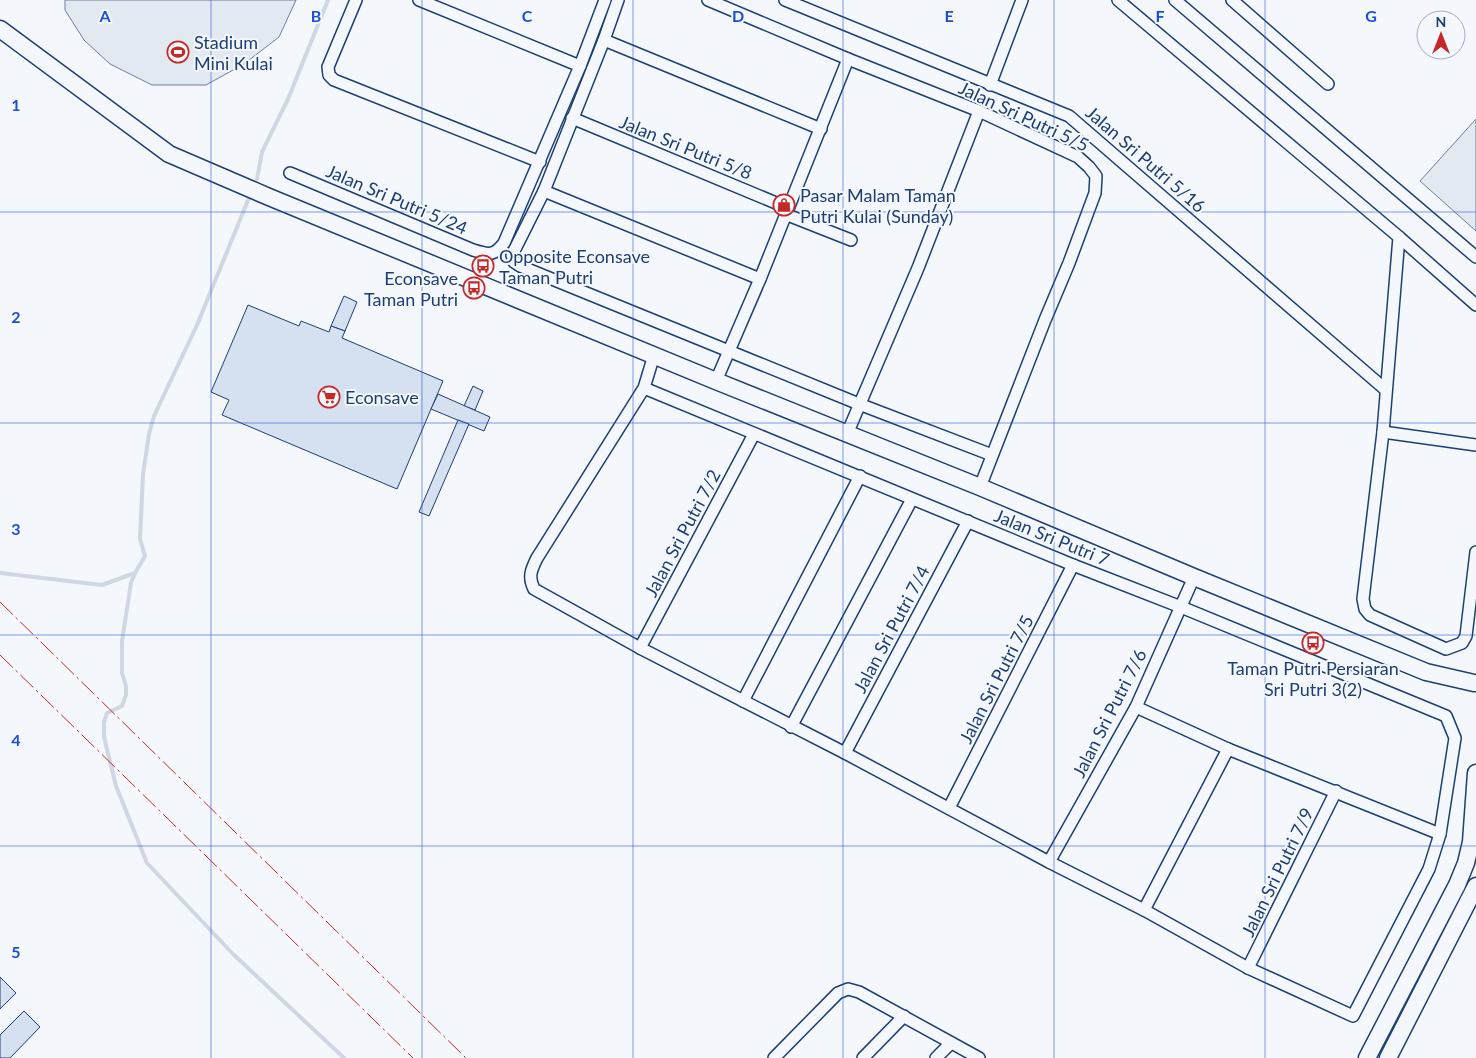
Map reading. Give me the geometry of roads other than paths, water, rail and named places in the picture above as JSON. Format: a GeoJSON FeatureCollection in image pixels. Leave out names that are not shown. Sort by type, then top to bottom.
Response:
{"type":"FeatureCollection","features":[{"type":"Feature","properties":{"kind":"street"},"geometry":{"type":"LineString","coordinates":[[356,0],[328,67],[329,75],[334,80],[540,162],[605,0]]}},
{"type":"Feature","properties":{"kind":"street"},"geometry":{"type":"LineString","coordinates":[[419,0],[580,66]]}},
{"type":"Feature","properties":{"kind":"street"},"geometry":{"type":"LineString","coordinates":[[618,0],[544,191],[512,255],[514,262],[728,351],[992,455]]}},
{"type":"Feature","properties":{"kind":"street","name":"Jalan Sri Putri 5/5"},"geometry":{"type":"LineString","coordinates":[[708,0],[848,59],[980,111],[1078,157],[1096,176],[1095,193],[1069,263],[980,487]]}},
{"type":"Feature","properties":{"kind":"street","name":"Jalan Sri Putri 5/16"},"geometry":{"type":"LineString","coordinates":[[785,0],[1069,116],[1386,390]]}},
{"type":"Feature","properties":{"kind":"street"},"geometry":{"type":"LineString","coordinates":[[990,84],[1022,0]]}},
{"type":"Feature","properties":{"kind":"street"},"geometry":{"type":"LineString","coordinates":[[1118,0],[1476,304]]}},
{"type":"Feature","properties":{"kind":"street"},"geometry":{"type":"LineString","coordinates":[[1175,0],[1476,257]]}},
{"type":"Feature","properties":{"kind":"street"},"geometry":{"type":"LineString","coordinates":[[1232,0],[1328,84]]}},
{"type":"Feature","properties":{"kind":"street"},"geometry":{"type":"LineString","coordinates":[[0,29],[169,154],[269,198],[980,487],[1426,672],[1475,685]]}},
{"type":"Feature","properties":{"kind":"street"},"geometry":{"type":"LineString","coordinates":[[604,40],[821,129]]}},
{"type":"Feature","properties":{"kind":"street"},"geometry":{"type":"LineString","coordinates":[[716,381],[760,279],[848,59]]}},
{"type":"Feature","properties":{"kind":"street"},"geometry":{"type":"LineString","coordinates":[[847,434],[918,268],[980,111]]}},
{"type":"Feature","properties":{"kind":"street","name":"Jalan Sri Putri 5/8"},"geometry":{"type":"LineString","coordinates":[[572,118],[851,240]]}},
{"type":"Feature","properties":{"kind":"street","name":"Jalan Sri Putri 5/24"},"geometry":{"type":"LineString","coordinates":[[290,174],[473,250],[490,254],[498,250],[504,243],[540,162]]}},
{"type":"Feature","properties":{"kind":"street"},"geometry":{"type":"LineString","coordinates":[[544,191],[760,279]]}},
{"type":"Feature","properties":{"kind":"street"},"geometry":{"type":"LineString","coordinates":[[1399,237],[1383,432],[1363,600],[1365,609],[1370,615],[1446,649],[1462,643],[1466,636],[1476,552]]}},
{"type":"Feature","properties":{"kind":"street"},"geometry":{"type":"LineString","coordinates":[[654,355],[644,388],[537,558],[531,573],[530,582],[534,589],[640,648],[1144,910],[1248,968],[1353,1016],[1429,869],[1440,834],[1336,791],[1228,750],[1136,706]]}},
{"type":"Feature","properties":{"kind":"street","name":"Jalan Sri Putri 7"},"geometry":{"type":"LineString","coordinates":[[644,388],[1446,716],[1456,738],[1440,834]]}},
{"type":"Feature","properties":{"kind":"street"},"geometry":{"type":"LineString","coordinates":[[1383,432],[1476,445]]}},
{"type":"Feature","properties":{"kind":"street","name":"Jalan Sri Putri 7/2"},"geometry":{"type":"LineString","coordinates":[[640,648],[754,434]]}},
{"type":"Feature","properties":{"kind":"street"},"geometry":{"type":"LineString","coordinates":[[743,701],[860,476]]}},
{"type":"Feature","properties":{"kind":"street"},"geometry":{"type":"LineString","coordinates":[[791,727],[912,498]]}},
{"type":"Feature","properties":{"kind":"street","name":"Jalan Sri Putri 7/4"},"geometry":{"type":"LineString","coordinates":[[845,754],[968,521]]}},
{"type":"Feature","properties":{"kind":"street","name":"Jalan Sri Putri 7/5"},"geometry":{"type":"LineString","coordinates":[[949,808],[1073,565]]}},
{"type":"Feature","properties":{"kind":"street","name":"Jalan Sri Putri 7/6"},"geometry":{"type":"LineString","coordinates":[[1049,862],[1136,706],[1194,577]]}},
{"type":"Feature","properties":{"kind":"street"},"geometry":{"type":"LineString","coordinates":[[1144,910],[1228,750]]}},
{"type":"Feature","properties":{"kind":"street"},"geometry":{"type":"LineString","coordinates":[[1367,1058],[1457,885],[1466,863],[1470,842],[1476,773]]}},
{"type":"Feature","properties":{"kind":"street","name":"Jalan Sri Putri 7/9"},"geometry":{"type":"LineString","coordinates":[[1248,968],[1336,791]]}},
{"type":"Feature","properties":{"kind":"street"},"geometry":{"type":"LineString","coordinates":[[1388,1058],[1476,886]]}},
{"type":"Feature","properties":{"kind":"street"},"geometry":{"type":"LineString","coordinates":[[774,1058],[838,993],[848,989],[860,992],[979,1058]]}},
{"type":"Feature","properties":{"kind":"street"},"geometry":{"type":"LineString","coordinates":[[863,1058],[904,1016]]}},
{"type":"Feature","properties":{"kind":"street"},"geometry":{"type":"LineString","coordinates":[[936,1058],[951,1042]]}},
{"type":"Feature","properties":{"kind":"waterway"},"geometry":{"type":"LineString","coordinates":[[254,186],[262,152],[288,99],[328,0]]}},
{"type":"Feature","properties":{"kind":"waterway"},"geometry":{"type":"LineString","coordinates":[[251,193],[197,325],[154,416],[149,434],[143,474],[140,539],[145,556],[131,583],[122,641],[122,673],[126,686],[126,695],[122,706],[107,713],[104,722],[104,737],[116,786],[147,863],[233,954],[344,1058]]}},
{"type":"Feature","properties":{"kind":"waterway"},"geometry":{"type":"LineString","coordinates":[[0,573],[102,585],[135,573]]}},
{"type":"Feature","properties":{"kind":"place","name":"Stadium Mini Kulai"},"geometry":{"type":"Point","coordinates":[178,52]}},
{"type":"Feature","properties":{"kind":"place","name":"Pasar Malam Taman Putri Kulai (Sunday)"},"geometry":{"type":"Point","coordinates":[784,205]}},
{"type":"Feature","properties":{"kind":"place","name":"Opposite Econsave Taman Putri"},"geometry":{"type":"Point","coordinates":[483,266]}},
{"type":"Feature","properties":{"kind":"place","name":"Econsave Taman Putri"},"geometry":{"type":"Point","coordinates":[474,288]}},
{"type":"Feature","properties":{"kind":"place","name":"Econsave"},"geometry":{"type":"Point","coordinates":[329,397]}},
{"type":"Feature","properties":{"kind":"place","name":"Taman Putri Persiaran Sri Putri 3(2)"},"geometry":{"type":"Point","coordinates":[1313,643]}}]}
